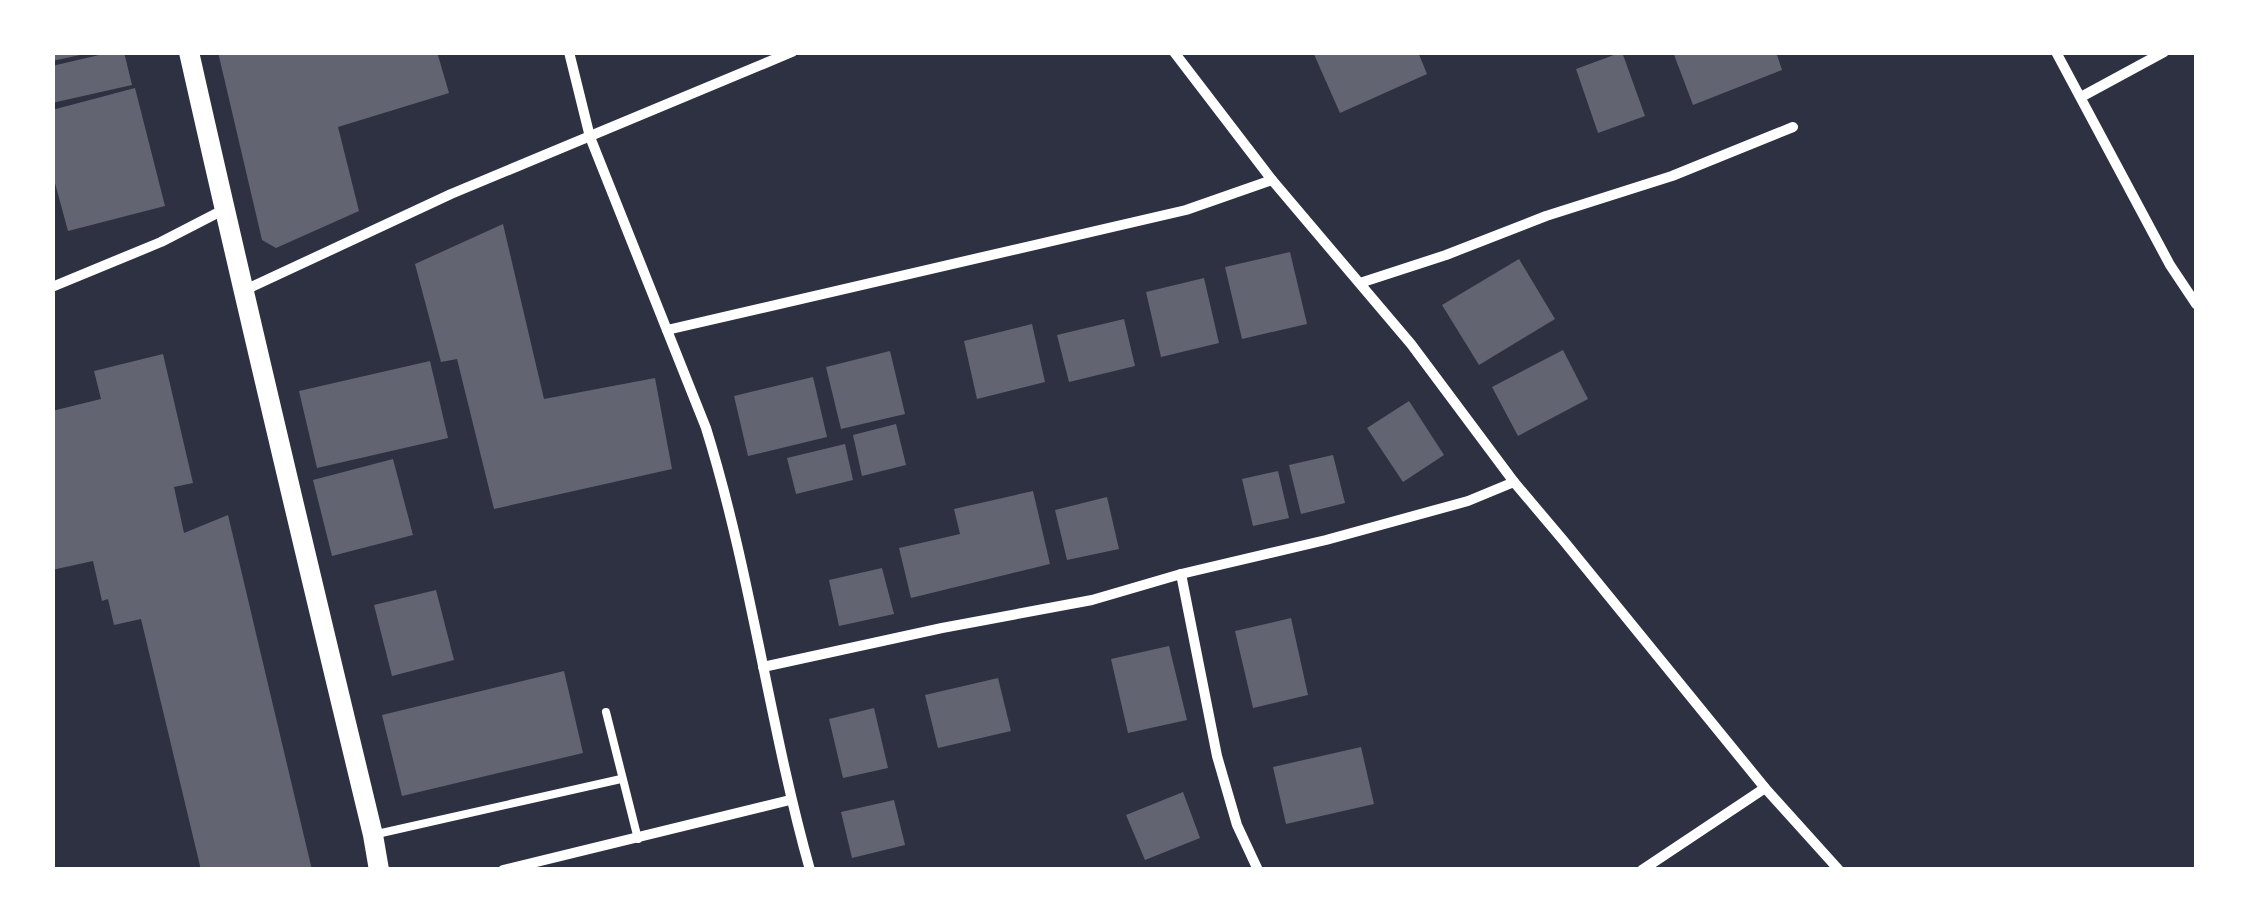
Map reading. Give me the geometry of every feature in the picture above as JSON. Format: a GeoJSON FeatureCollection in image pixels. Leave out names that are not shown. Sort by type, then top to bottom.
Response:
{"type":"FeatureCollection","features":[{"type":"Feature","properties":{"kind":"main road"},"geometry":{"type":"LineString","coordinates":[[188,52],[373,835],[378,870]]}},
{"type":"Feature","properties":{"kind":"street"},"geometry":{"type":"LineString","coordinates":[[569,52],[590,137],[706,428],[721,476],[790,800],[810,870]]}},
{"type":"Feature","properties":{"kind":"street"},"geometry":{"type":"LineString","coordinates":[[245,290],[452,194],[792,52]]}},
{"type":"Feature","properties":{"kind":"street"},"geometry":{"type":"LineString","coordinates":[[1174,52],[1272,180],[1411,344],[1514,482],[1765,788],[1839,870]]}},
{"type":"Feature","properties":{"kind":"street"},"geometry":{"type":"LineString","coordinates":[[2056,52],[2170,265],[2196,304]]}},
{"type":"Feature","properties":{"kind":"street"},"geometry":{"type":"LineString","coordinates":[[2081,97],[2164,52]]}},
{"type":"Feature","properties":{"kind":"street"},"geometry":{"type":"LineString","coordinates":[[1360,283],[1546,216],[1672,176],[1793,127]]}},
{"type":"Feature","properties":{"kind":"street"},"geometry":{"type":"LineString","coordinates":[[667,330],[1186,210],[1272,180]]}},
{"type":"Feature","properties":{"kind":"street"},"geometry":{"type":"LineString","coordinates":[[52,287],[161,242],[225,209]]}},
{"type":"Feature","properties":{"kind":"street"},"geometry":{"type":"LineString","coordinates":[[763,667],[1092,600],[1415,516],[1468,501],[1514,482]]}},
{"type":"Feature","properties":{"kind":"street"},"geometry":{"type":"LineString","coordinates":[[1182,574],[1218,756],[1237,824],[1258,870]]}},
{"type":"Feature","properties":{"kind":"street"},"geometry":{"type":"LineString","coordinates":[[1642,870],[1765,788]]}},
{"type":"Feature","properties":{"kind":"street"},"geometry":{"type":"LineString","coordinates":[[503,870],[790,800]]}},
{"type":"Feature","properties":{"kind":"lane"},"geometry":{"type":"LineString","coordinates":[[606,712],[638,839]]}},
{"type":"Feature","properties":{"kind":"lane"},"geometry":{"type":"LineString","coordinates":[[373,835],[622,778]]}},
{"type":"Feature","properties":{"kind":"building"},"geometry":{"type":"Polygon","coordinates":[[[52,52],[85,52],[85,54],[52,61],[52,52]]]}},
{"type":"Feature","properties":{"kind":"building"},"geometry":{"type":"Polygon","coordinates":[[[124,52],[132,85],[52,103],[52,66],[124,52]]]}},
{"type":"Feature","properties":{"kind":"building"},"geometry":{"type":"Polygon","coordinates":[[[218,52],[437,52],[449,93],[338,127],[359,211],[276,248],[262,240],[218,52]]]}},
{"type":"Feature","properties":{"kind":"building"},"geometry":{"type":"Polygon","coordinates":[[[1313,52],[1418,52],[1427,74],[1340,113],[1313,52]]]}},
{"type":"Feature","properties":{"kind":"building"},"geometry":{"type":"Polygon","coordinates":[[[1622,52],[1645,116],[1598,133],[1576,69],[1622,52]]]}},
{"type":"Feature","properties":{"kind":"building"},"geometry":{"type":"Polygon","coordinates":[[[1673,52],[1776,52],[1782,70],[1693,105],[1673,52]]]}},
{"type":"Feature","properties":{"kind":"building"},"geometry":{"type":"Polygon","coordinates":[[[135,88],[165,206],[68,231],[52,172],[52,110],[135,88]]]}},
{"type":"Feature","properties":{"kind":"building"},"geometry":{"type":"Polygon","coordinates":[[[503,224],[544,399],[655,378],[672,469],[494,509],[457,359],[441,362],[415,264],[503,224]]]}},
{"type":"Feature","properties":{"kind":"building"},"geometry":{"type":"Polygon","coordinates":[[[1290,252],[1307,324],[1242,339],[1225,267],[1290,252]]]}},
{"type":"Feature","properties":{"kind":"building"},"geometry":{"type":"Polygon","coordinates":[[[1519,259],[1555,319],[1479,365],[1442,305],[1519,259]]]}},
{"type":"Feature","properties":{"kind":"building"},"geometry":{"type":"Polygon","coordinates":[[[1204,278],[1219,343],[1161,357],[1146,292],[1204,278]]]}},
{"type":"Feature","properties":{"kind":"building"},"geometry":{"type":"Polygon","coordinates":[[[1124,319],[1135,366],[1069,382],[1057,335],[1124,319]]]}},
{"type":"Feature","properties":{"kind":"building"},"geometry":{"type":"Polygon","coordinates":[[[1032,324],[1045,382],[977,399],[964,341],[1032,324]]]}},
{"type":"Feature","properties":{"kind":"building"},"geometry":{"type":"Polygon","coordinates":[[[1563,350],[1588,399],[1518,436],[1492,387],[1563,350]]]}},
{"type":"Feature","properties":{"kind":"building"},"geometry":{"type":"Polygon","coordinates":[[[890,351],[905,414],[841,429],[826,367],[890,351]]]}},
{"type":"Feature","properties":{"kind":"building"},"geometry":{"type":"Polygon","coordinates":[[[163,354],[193,483],[174,487],[184,533],[228,515],[312,870],[201,870],[141,619],[114,625],[108,599],[102,601],[93,561],[52,570],[52,411],[101,399],[94,371],[163,354]]]}},
{"type":"Feature","properties":{"kind":"building"},"geometry":{"type":"Polygon","coordinates":[[[430,361],[448,438],[317,468],[299,391],[430,361]]]}},
{"type":"Feature","properties":{"kind":"building"},"geometry":{"type":"Polygon","coordinates":[[[813,377],[827,437],[748,456],[734,396],[813,377]]]}},
{"type":"Feature","properties":{"kind":"building"},"geometry":{"type":"Polygon","coordinates":[[[1409,401],[1444,455],[1403,482],[1367,428],[1409,401]]]}},
{"type":"Feature","properties":{"kind":"building"},"geometry":{"type":"Polygon","coordinates":[[[896,424],[906,465],[862,476],[853,435],[896,424]]]}},
{"type":"Feature","properties":{"kind":"building"},"geometry":{"type":"Polygon","coordinates":[[[845,444],[853,480],[796,494],[787,458],[845,444]]]}},
{"type":"Feature","properties":{"kind":"building"},"geometry":{"type":"Polygon","coordinates":[[[1333,455],[1345,503],[1301,514],[1289,465],[1333,455]]]}},
{"type":"Feature","properties":{"kind":"building"},"geometry":{"type":"Polygon","coordinates":[[[393,459],[413,535],[332,556],[313,480],[393,459]]]}},
{"type":"Feature","properties":{"kind":"building"},"geometry":{"type":"Polygon","coordinates":[[[1278,471],[1289,518],[1253,526],[1242,479],[1278,471]]]}},
{"type":"Feature","properties":{"kind":"building"},"geometry":{"type":"Polygon","coordinates":[[[1033,491],[1050,564],[911,598],[899,548],[960,534],[954,509],[1033,491]]]}},
{"type":"Feature","properties":{"kind":"building"},"geometry":{"type":"Polygon","coordinates":[[[1107,497],[1119,549],[1067,560],[1055,510],[1107,497]]]}},
{"type":"Feature","properties":{"kind":"building"},"geometry":{"type":"Polygon","coordinates":[[[882,568],[894,614],[839,626],[829,580],[882,568]]]}},
{"type":"Feature","properties":{"kind":"building"},"geometry":{"type":"Polygon","coordinates":[[[436,590],[454,660],[392,676],[374,605],[436,590]]]}},
{"type":"Feature","properties":{"kind":"building"},"geometry":{"type":"Polygon","coordinates":[[[1291,618],[1308,695],[1253,708],[1235,631],[1291,618]]]}},
{"type":"Feature","properties":{"kind":"building"},"geometry":{"type":"Polygon","coordinates":[[[1169,646],[1187,720],[1128,733],[1111,659],[1169,646]]]}},
{"type":"Feature","properties":{"kind":"building"},"geometry":{"type":"Polygon","coordinates":[[[564,671],[583,753],[402,796],[382,715],[564,671]]]}},
{"type":"Feature","properties":{"kind":"building"},"geometry":{"type":"Polygon","coordinates":[[[998,678],[1011,731],[938,748],[925,695],[998,678]]]}},
{"type":"Feature","properties":{"kind":"building"},"geometry":{"type":"Polygon","coordinates":[[[874,708],[888,768],[843,778],[829,719],[874,708]]]}},
{"type":"Feature","properties":{"kind":"building"},"geometry":{"type":"Polygon","coordinates":[[[1361,747],[1374,804],[1286,824],[1273,767],[1361,747]]]}},
{"type":"Feature","properties":{"kind":"building"},"geometry":{"type":"Polygon","coordinates":[[[1183,792],[1200,838],[1145,860],[1126,815],[1183,792]]]}},
{"type":"Feature","properties":{"kind":"building"},"geometry":{"type":"Polygon","coordinates":[[[894,800],[905,845],[852,858],[841,812],[894,800]]]}}]}
